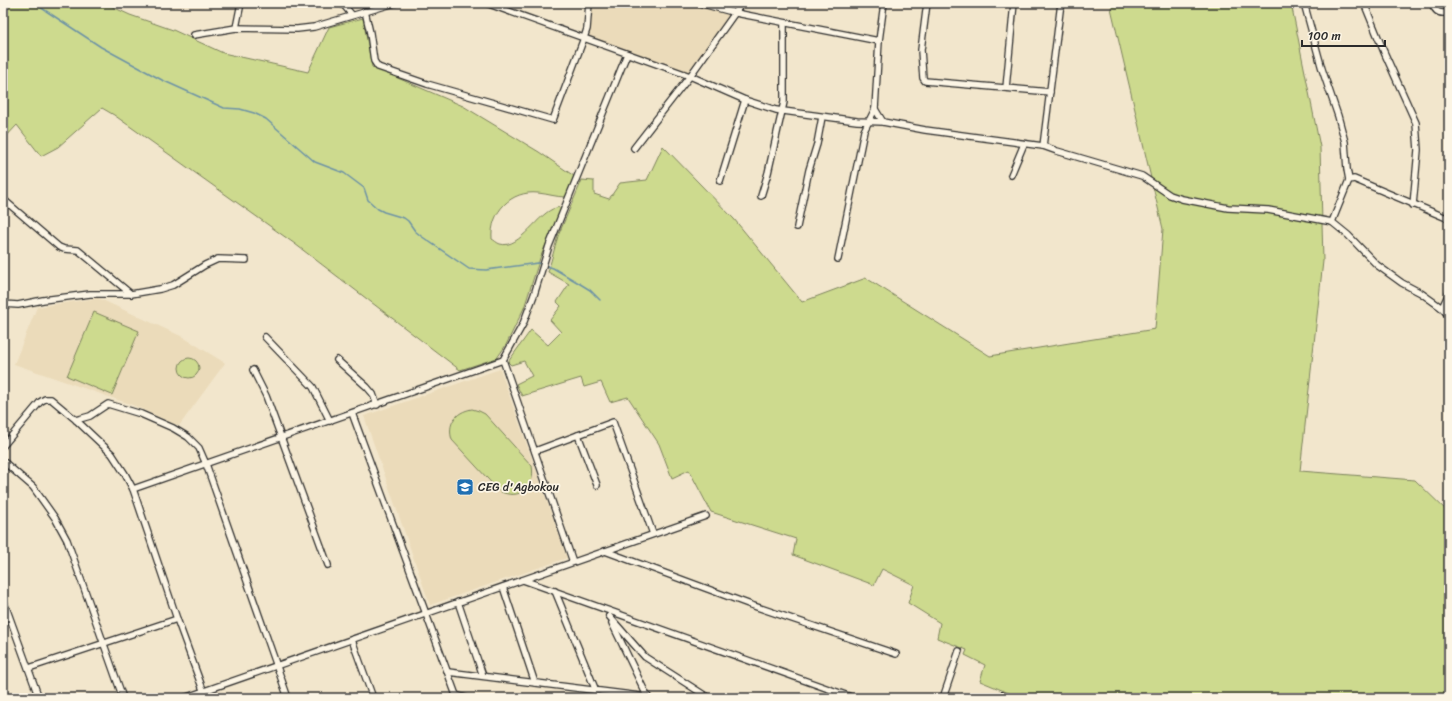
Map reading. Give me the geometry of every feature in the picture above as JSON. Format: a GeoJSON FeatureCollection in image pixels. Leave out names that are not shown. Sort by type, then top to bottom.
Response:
{"type":"FeatureCollection","features":[{"type":"Feature","properties":{"kind":"street"},"geometry":{"type":"LineString","coordinates":[[236,28],[241,3]]}},
{"type":"Feature","properties":{"kind":"street"},"geometry":{"type":"LineString","coordinates":[[342,3],[352,15]]}},
{"type":"Feature","properties":{"kind":"street"},"geometry":{"type":"LineString","coordinates":[[194,35],[236,28],[297,29],[314,27],[395,3]]}},
{"type":"Feature","properties":{"kind":"street"},"geometry":{"type":"LineString","coordinates":[[486,3],[494,4],[690,76],[745,100],[782,111],[857,121],[883,122],[925,130],[1043,146],[1142,176],[1170,195],[1182,200],[1228,208],[1268,210],[1332,222],[1348,235],[1377,265],[1402,283],[1421,293],[1442,308],[1449,316]]}},
{"type":"Feature","properties":{"kind":"street"},"geometry":{"type":"LineString","coordinates":[[365,11],[374,61],[378,67],[427,84],[553,120],[584,38],[589,3]]}},
{"type":"Feature","properties":{"kind":"street"},"geometry":{"type":"LineString","coordinates":[[699,3],[736,13],[879,41]]}},
{"type":"Feature","properties":{"kind":"street"},"geometry":{"type":"LineString","coordinates":[[634,148],[690,76],[742,3]]}},
{"type":"Feature","properties":{"kind":"street"},"geometry":{"type":"LineString","coordinates":[[838,259],[864,131],[875,109],[879,41],[884,3]]}},
{"type":"Feature","properties":{"kind":"street"},"geometry":{"type":"LineString","coordinates":[[927,3],[921,50],[922,78],[925,81],[1050,92]]}},
{"type":"Feature","properties":{"kind":"street"},"geometry":{"type":"LineString","coordinates":[[1006,88],[1014,3]]}},
{"type":"Feature","properties":{"kind":"street"},"geometry":{"type":"LineString","coordinates":[[1043,146],[1062,3]]}},
{"type":"Feature","properties":{"kind":"street"},"geometry":{"type":"LineString","coordinates":[[1304,3],[1322,69],[1345,142],[1349,180],[1332,222]]}},
{"type":"Feature","properties":{"kind":"street"},"geometry":{"type":"LineString","coordinates":[[1364,3],[1384,52],[1416,122],[1418,150],[1413,205]]}},
{"type":"Feature","properties":{"kind":"street"},"geometry":{"type":"LineString","coordinates":[[1432,3],[1433,9],[1438,12],[1443,14],[1449,12]]}},
{"type":"Feature","properties":{"kind":"street"},"geometry":{"type":"LineString","coordinates":[[761,196],[768,173],[782,111],[784,90],[784,23]]}},
{"type":"Feature","properties":{"kind":"street"},"geometry":{"type":"LineString","coordinates":[[133,489],[352,414],[503,360],[523,324],[534,295],[544,260],[627,54]]}},
{"type":"Feature","properties":{"kind":"street"},"geometry":{"type":"LineString","coordinates":[[720,181],[745,100]]}},
{"type":"Feature","properties":{"kind":"street"},"geometry":{"type":"LineString","coordinates":[[875,109],[883,122]]}},
{"type":"Feature","properties":{"kind":"street"},"geometry":{"type":"LineString","coordinates":[[797,227],[822,117]]}},
{"type":"Feature","properties":{"kind":"street"},"geometry":{"type":"LineString","coordinates":[[857,121],[864,131]]}},
{"type":"Feature","properties":{"kind":"street"},"geometry":{"type":"LineString","coordinates":[[1011,175],[1024,144]]}},
{"type":"Feature","properties":{"kind":"street"},"geometry":{"type":"LineString","coordinates":[[1349,180],[1354,179],[1449,219]]}},
{"type":"Feature","properties":{"kind":"street"},"geometry":{"type":"LineString","coordinates":[[3,199],[59,247],[78,250],[131,294]]}},
{"type":"Feature","properties":{"kind":"street"},"geometry":{"type":"LineString","coordinates":[[3,304],[23,304],[90,294],[131,294],[167,287],[218,259],[246,260]]}},
{"type":"Feature","properties":{"kind":"street"},"geometry":{"type":"LineString","coordinates":[[1442,308],[1449,293]]}},
{"type":"Feature","properties":{"kind":"street"},"geometry":{"type":"LineString","coordinates":[[265,337],[313,387],[330,421]]}},
{"type":"Feature","properties":{"kind":"street"},"geometry":{"type":"LineString","coordinates":[[337,360],[367,387],[373,394],[377,405]]}},
{"type":"Feature","properties":{"kind":"street"},"geometry":{"type":"LineString","coordinates":[[503,360],[573,562]]}},
{"type":"Feature","properties":{"kind":"street"},"geometry":{"type":"LineString","coordinates":[[253,370],[266,396],[328,565]]}},
{"type":"Feature","properties":{"kind":"street"},"geometry":{"type":"LineString","coordinates":[[3,446],[40,402],[45,399],[51,399],[112,454],[133,489],[177,619],[206,698]]}},
{"type":"Feature","properties":{"kind":"street"},"geometry":{"type":"LineString","coordinates":[[76,420],[90,416],[108,404],[141,414],[173,428],[188,437],[199,448],[206,464],[288,698]]}},
{"type":"Feature","properties":{"kind":"street"},"geometry":{"type":"LineString","coordinates":[[352,414],[457,696],[466,698]]}},
{"type":"Feature","properties":{"kind":"street"},"geometry":{"type":"LineString","coordinates":[[535,451],[614,422],[653,534]]}},
{"type":"Feature","properties":{"kind":"street"},"geometry":{"type":"LineString","coordinates":[[578,435],[597,485]]}},
{"type":"Feature","properties":{"kind":"street"},"geometry":{"type":"LineString","coordinates":[[3,460],[33,487],[55,518],[69,546],[123,698]]}},
{"type":"Feature","properties":{"kind":"street"},"geometry":{"type":"LineString","coordinates":[[184,698],[706,516]]}},
{"type":"Feature","properties":{"kind":"street"},"geometry":{"type":"LineString","coordinates":[[605,551],[750,604],[896,654]]}},
{"type":"Feature","properties":{"kind":"street"},"geometry":{"type":"LineString","coordinates":[[523,580],[854,698]]}},
{"type":"Feature","properties":{"kind":"street"},"geometry":{"type":"LineString","coordinates":[[503,587],[535,683]]}},
{"type":"Feature","properties":{"kind":"street"},"geometry":{"type":"LineString","coordinates":[[555,591],[596,691]]}},
{"type":"Feature","properties":{"kind":"street"},"geometry":{"type":"LineString","coordinates":[[3,599],[39,698]]}},
{"type":"Feature","properties":{"kind":"street"},"geometry":{"type":"LineString","coordinates":[[458,602],[483,676]]}},
{"type":"Feature","properties":{"kind":"street"},"geometry":{"type":"LineString","coordinates":[[606,610],[648,698]]}},
{"type":"Feature","properties":{"kind":"street"},"geometry":{"type":"LineString","coordinates":[[609,616],[645,657],[709,698]]}},
{"type":"Feature","properties":{"kind":"street"},"geometry":{"type":"LineString","coordinates":[[29,668],[177,619]]}},
{"type":"Feature","properties":{"kind":"street"},"geometry":{"type":"LineString","coordinates":[[352,640],[373,698]]}},
{"type":"Feature","properties":{"kind":"street"},"geometry":{"type":"LineString","coordinates":[[943,698],[959,651]]}},
{"type":"Feature","properties":{"kind":"street"},"geometry":{"type":"LineString","coordinates":[[448,672],[648,698]]}},
{"type":"Feature","properties":{"kind":"shaded area"},"geometry":{"type":"Polygon","coordinates":[[[590,3],[686,3],[729,15],[687,74],[587,38],[590,3]]]}},
{"type":"Feature","properties":{"kind":"shaded area"},"geometry":{"type":"Polygon","coordinates":[[[98,298],[183,337],[225,363],[179,426],[130,404],[14,364],[37,307],[98,298]]]}},
{"type":"Feature","properties":{"kind":"shaded area","name":"CEG d'Agbokou"},"geometry":{"type":"Polygon","coordinates":[[[500,369],[567,558],[430,605],[364,416],[500,369]]]}},
{"type":"Feature","properties":{"kind":"green space"},"geometry":{"type":"Polygon","coordinates":[[[3,3],[104,3],[130,15],[173,30],[223,53],[308,72],[329,27],[363,18],[372,67],[463,106],[539,152],[574,176],[566,197],[538,193],[519,195],[504,205],[495,220],[492,229],[492,239],[500,244],[507,244],[522,236],[550,211],[557,208],[562,208],[540,258],[524,308],[506,345],[497,358],[460,370],[295,244],[102,108],[58,147],[41,156],[17,125],[3,140],[3,129],[5,127],[3,125],[3,3]]]}},
{"type":"Feature","properties":{"kind":"green space"},"geometry":{"type":"Polygon","coordinates":[[[1114,3],[1291,3],[1320,147],[1323,261],[1300,471],[1415,480],[1449,513],[1449,698],[1021,698],[980,681],[985,665],[965,655],[967,650],[937,638],[940,623],[908,603],[914,585],[882,569],[874,585],[793,555],[796,539],[711,512],[689,470],[672,478],[659,444],[628,397],[610,402],[601,382],[584,387],[581,378],[522,396],[516,384],[532,376],[524,361],[511,365],[508,362],[531,330],[548,345],[561,332],[550,320],[561,306],[557,302],[569,284],[548,272],[558,236],[582,180],[594,181],[594,194],[609,199],[620,183],[647,180],[663,146],[734,219],[802,302],[866,278],[990,356],[1155,329],[1163,229],[1111,8],[1114,3]]]}},
{"type":"Feature","properties":{"kind":"green space"},"geometry":{"type":"Polygon","coordinates":[[[94,312],[139,331],[112,395],[67,376],[94,312]]]}},
{"type":"Feature","properties":{"kind":"green space"},"geometry":{"type":"Polygon","coordinates":[[[189,358],[196,361],[199,368],[196,375],[189,378],[182,375],[179,368],[182,361],[189,358]]]}},
{"type":"Feature","properties":{"kind":"green space"},"geometry":{"type":"Polygon","coordinates":[[[472,409],[485,414],[532,466],[533,474],[529,486],[519,493],[506,494],[499,491],[452,440],[451,429],[454,420],[461,413],[472,409]]]}},
{"type":"Feature","properties":{"kind":"waterway"},"geometry":{"type":"LineString","coordinates":[[34,3],[101,47],[162,80],[224,108],[240,109],[254,113],[266,119],[315,162],[344,173],[364,188],[368,200],[378,209],[404,218],[421,236],[469,269],[486,270],[538,263],[553,268],[577,282],[590,290],[600,300]]}},
{"type":"Feature","properties":{"kind":"place","name":"CEG d'Agbokou"},"geometry":{"type":"Point","coordinates":[465,487]}}]}
